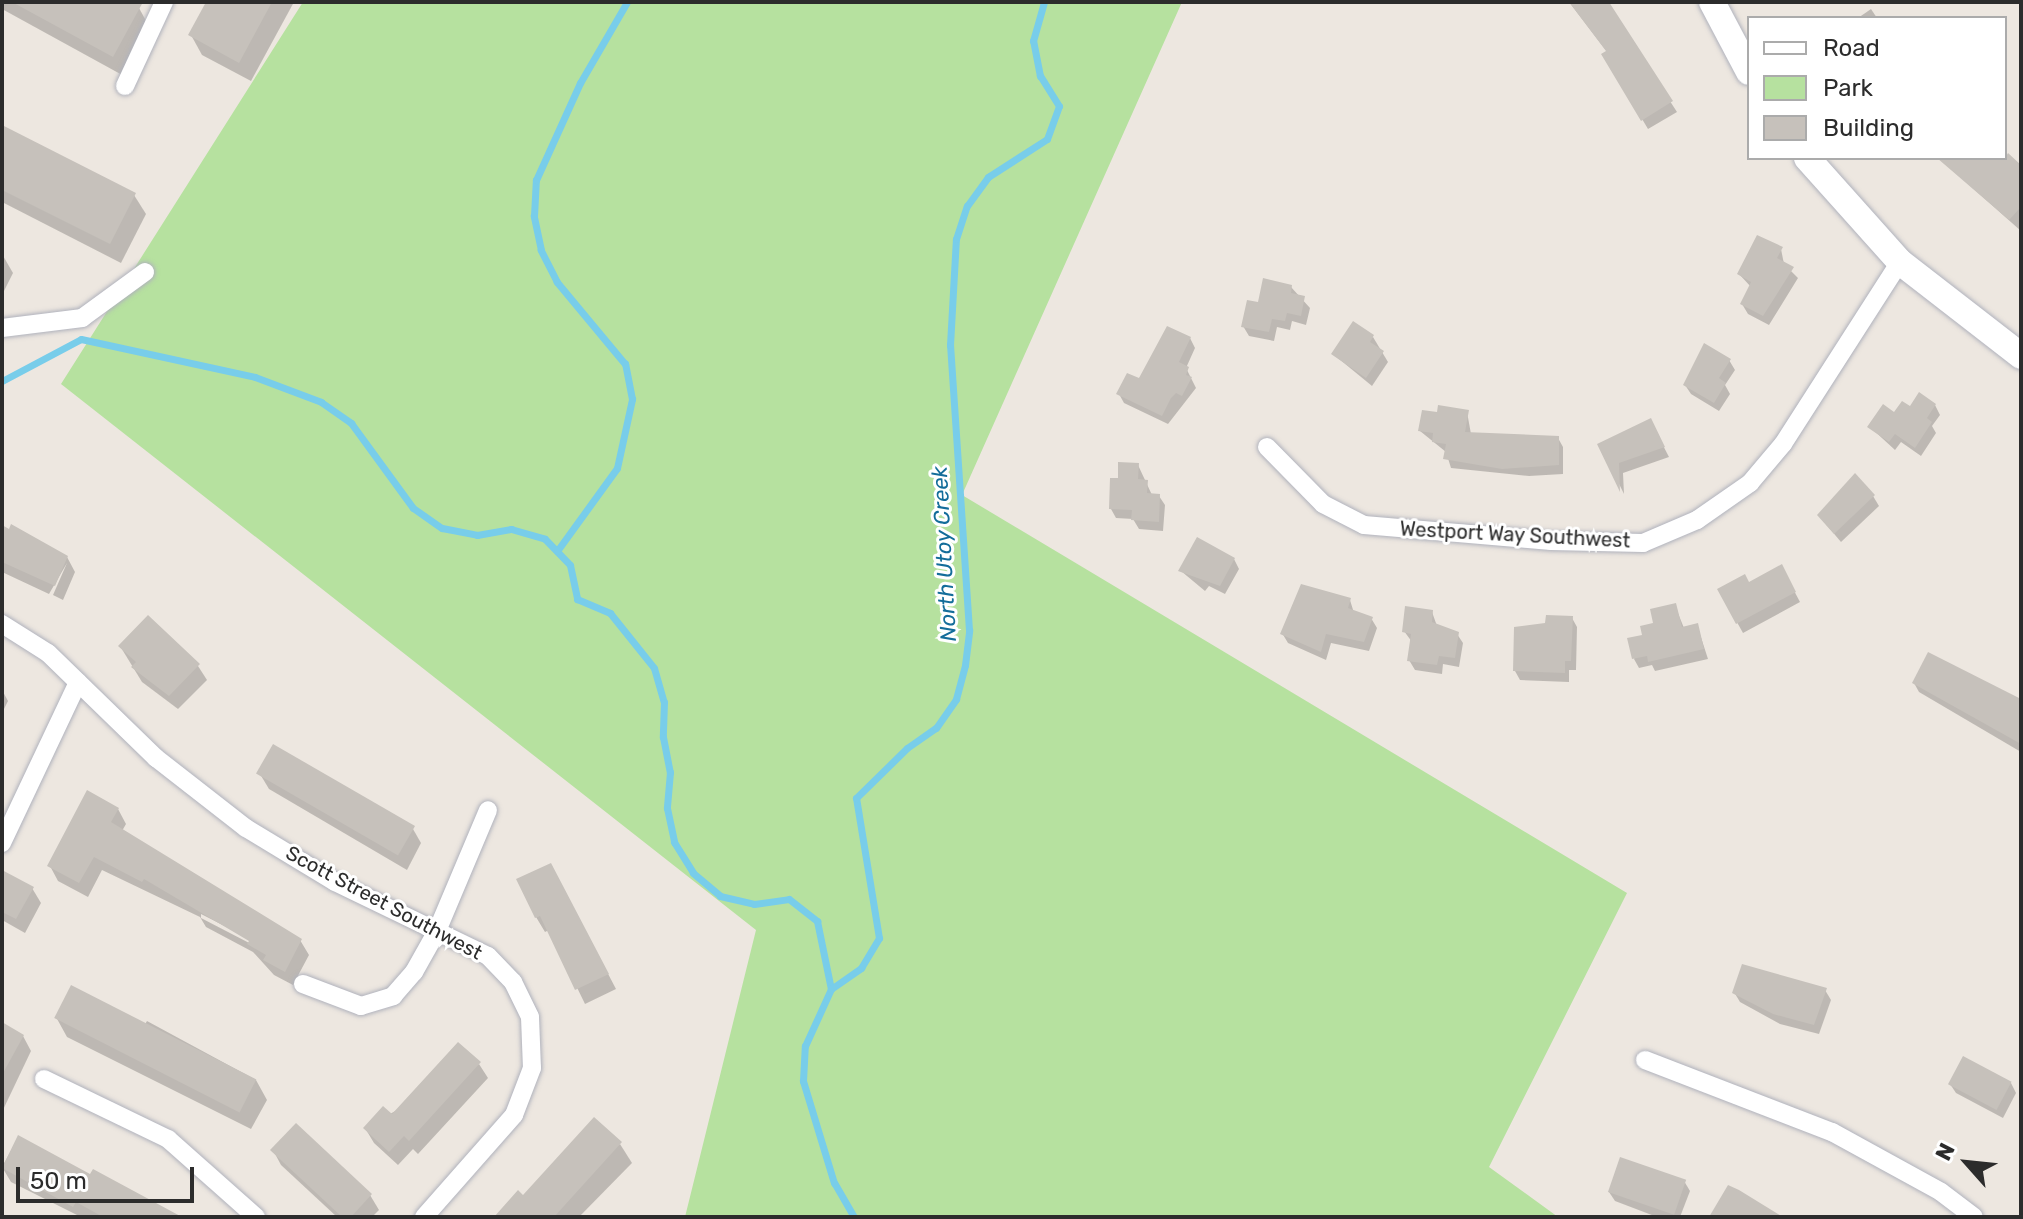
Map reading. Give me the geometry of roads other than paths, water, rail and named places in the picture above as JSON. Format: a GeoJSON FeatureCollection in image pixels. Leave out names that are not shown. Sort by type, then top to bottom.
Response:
{"type":"FeatureCollection","features":[{"type":"Feature","properties":{"kind":"street"},"geometry":{"type":"LineString","coordinates":[[125,86],[164,2]]}},
{"type":"Feature","properties":{"kind":"street"},"geometry":{"type":"LineString","coordinates":[[1712,2],[1747,68]]}},
{"type":"Feature","properties":{"kind":"street"},"geometry":{"type":"LineString","coordinates":[[1809,160],[1900,262],[2021,356]]}},
{"type":"Feature","properties":{"kind":"street","name":"Westport Way Southwest"},"geometry":{"type":"LineString","coordinates":[[1267,447],[1323,504],[1364,525],[1551,541],[1643,543],[1697,520],[1750,483],[1783,444],[1900,262]]}},
{"type":"Feature","properties":{"kind":"street"},"geometry":{"type":"LineString","coordinates":[[2,328],[82,318],[145,272]]}},
{"type":"Feature","properties":{"kind":"street","name":"Scott Street Southwest"},"geometry":{"type":"LineString","coordinates":[[2,624],[48,653],[156,758],[246,828],[335,882],[488,956],[513,982],[530,1017],[532,1068],[514,1115],[424,1217]]}},
{"type":"Feature","properties":{"kind":"street"},"geometry":{"type":"LineString","coordinates":[[2,843],[78,682]]}},
{"type":"Feature","properties":{"kind":"street"},"geometry":{"type":"LineString","coordinates":[[303,984],[340,1001],[361,1006],[393,996],[414,972],[437,931],[488,810]]}},
{"type":"Feature","properties":{"kind":"street"},"geometry":{"type":"LineString","coordinates":[[1645,1060],[1832,1132],[1941,1192],[1974,1217]]}},
{"type":"Feature","properties":{"kind":"street"},"geometry":{"type":"LineString","coordinates":[[44,1079],[168,1139],[256,1217]]}},
{"type":"Feature","properties":{"kind":"waterway"},"geometry":{"type":"LineString","coordinates":[[557,551],[617,468],[632,399],[625,364],[557,282],[541,250],[534,216],[536,180],[580,83],[627,2]]}},
{"type":"Feature","properties":{"kind":"waterway","name":"North Utoy Creek"},"geometry":{"type":"LineString","coordinates":[[854,1217],[834,1183],[803,1081],[805,1046],[831,989],[861,968],[879,938],[856,798],[907,748],[936,728],[956,699],[965,665],[969,630],[950,345],[956,239],[967,206],[988,177],[1047,139],[1059,106],[1040,76],[1033,41],[1044,2]]}},
{"type":"Feature","properties":{"kind":"waterway"},"geometry":{"type":"LineString","coordinates":[[2,381],[81,339],[255,377],[321,402],[351,423],[413,508],[442,528],[477,535],[511,529],[545,539],[570,565],[577,599],[610,613],[654,668],[664,702],[663,737],[670,772],[667,808],[674,842],[693,873],[720,896],[754,904],[789,899],[817,921],[831,989]]}}]}
